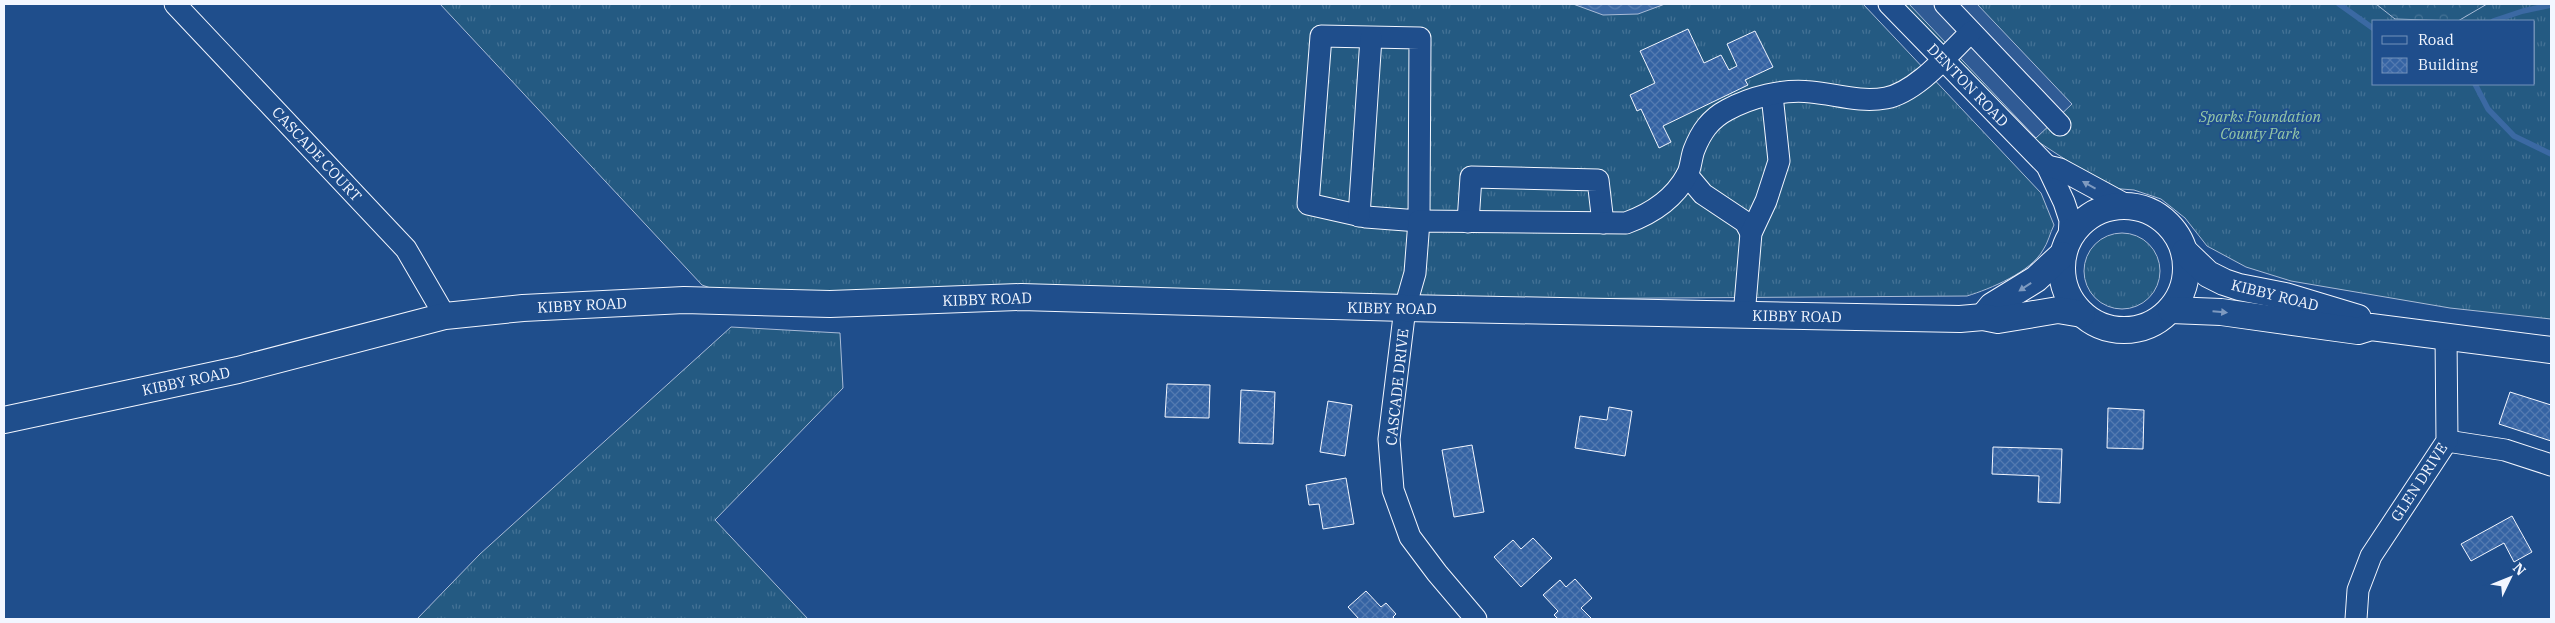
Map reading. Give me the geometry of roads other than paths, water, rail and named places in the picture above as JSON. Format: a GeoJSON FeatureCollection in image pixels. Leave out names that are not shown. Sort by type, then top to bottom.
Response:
{"type":"FeatureCollection","features":[{"type":"Feature","properties":{"kind":"main road"},"geometry":{"type":"LineString","coordinates":[[1983,316],[1992,306],[2036,279],[2089,217],[2117,207],[2145,210],[2169,224],[2185,252],[2185,282],[2181,297],[2171,310],[2139,327],[2117,329],[2099,325],[2082,314],[2073,304],[2065,288],[2061,269],[2065,247]]}},
{"type":"Feature","properties":{"kind":"main road","name":"KIBBY ROAD"},"geometry":{"type":"LineString","coordinates":[[2185,252],[2208,274],[2224,282],[2239,288],[2286,296],[2360,318],[2371,327]]}},
{"type":"Feature","properties":{"kind":"main road","name":"KIBBY ROAD"},"geometry":{"type":"LineString","coordinates":[[4,420],[238,370],[445,316],[523,308],[684,300],[830,304],[1021,297],[1744,316],[1960,319],[1983,316],[1998,320],[2058,310],[2082,314]]}},
{"type":"Feature","properties":{"kind":"main road","name":"KIBBY ROAD"},"geometry":{"type":"LineString","coordinates":[[2171,310],[2221,312],[2358,331],[2371,327],[2551,350]]}},
{"type":"Feature","properties":{"kind":"street","name":"CASCADE COURT"},"geometry":{"type":"LineString","coordinates":[[175,4],[406,249],[445,316]]}},
{"type":"Feature","properties":{"kind":"street","name":"DENTON ROAD"},"geometry":{"type":"LineString","coordinates":[[1889,4],[2047,166],[2051,179],[2064,202],[2070,220],[2065,247]]}},
{"type":"Feature","properties":{"kind":"street"},"geometry":{"type":"LineString","coordinates":[[1945,4],[2060,125]]}},
{"type":"Feature","properties":{"kind":"street"},"geometry":{"type":"LineString","coordinates":[[1359,216],[1371,38],[1322,36],[1308,204],[1359,216],[1419,221],[1626,223],[1646,216],[1670,198],[1687,175],[1694,150],[1707,123],[1726,111],[1758,96],[1808,91],[1857,99],[1887,98],[1918,83],[1972,32]]}},
{"type":"Feature","properties":{"kind":"street","name":"CASCADE DRIVE"},"geometry":{"type":"LineString","coordinates":[[1371,38],[1420,38],[1419,221],[1415,273],[1405,308],[1389,439],[1393,490],[1410,536],[1436,572],[1476,619]]}},
{"type":"Feature","properties":{"kind":"street"},"geometry":{"type":"LineString","coordinates":[[1744,316],[1751,233],[1766,201],[1779,161],[1772,95]]}},
{"type":"Feature","properties":{"kind":"street","name":"DENTON ROAD"},"geometry":{"type":"LineString","coordinates":[[2047,166],[2060,169],[2130,207]]}},
{"type":"Feature","properties":{"kind":"street"},"geometry":{"type":"LineString","coordinates":[[1687,175],[1703,194],[1745,222],[1751,233]]}},
{"type":"Feature","properties":{"kind":"street"},"geometry":{"type":"LineString","coordinates":[[1468,222],[1472,177],[1598,180],[1603,223]]}},
{"type":"Feature","properties":{"kind":"street","name":"GLEN DRIVE"},"geometry":{"type":"LineString","coordinates":[[2356,619],[2358,590],[2371,556],[2447,442],[2446,336]]}},
{"type":"Feature","properties":{"kind":"street"},"geometry":{"type":"LineString","coordinates":[[2447,442],[2505,450],[2551,466]]}},
{"type":"Feature","properties":{"kind":"water"},"geometry":{"type":"Polygon","coordinates":[[[1573,4],[1665,4],[1638,14],[1603,15],[1573,4]]]}},
{"type":"Feature","properties":{"kind":"waterway"},"geometry":{"type":"LineString","coordinates":[[2339,4],[2372,28]]}},
{"type":"Feature","properties":{"kind":"waterway"},"geometry":{"type":"LineString","coordinates":[[2496,20],[2523,11],[2551,5]]}},
{"type":"Feature","properties":{"kind":"waterway"},"geometry":{"type":"LineString","coordinates":[[2476,85],[2488,109],[2514,136],[2551,154]]}},
{"type":"Feature","properties":{"kind":"park label","name":"Sparks Foundation County Park"},"geometry":{"type":"Point","coordinates":[2260,124]}}]}
